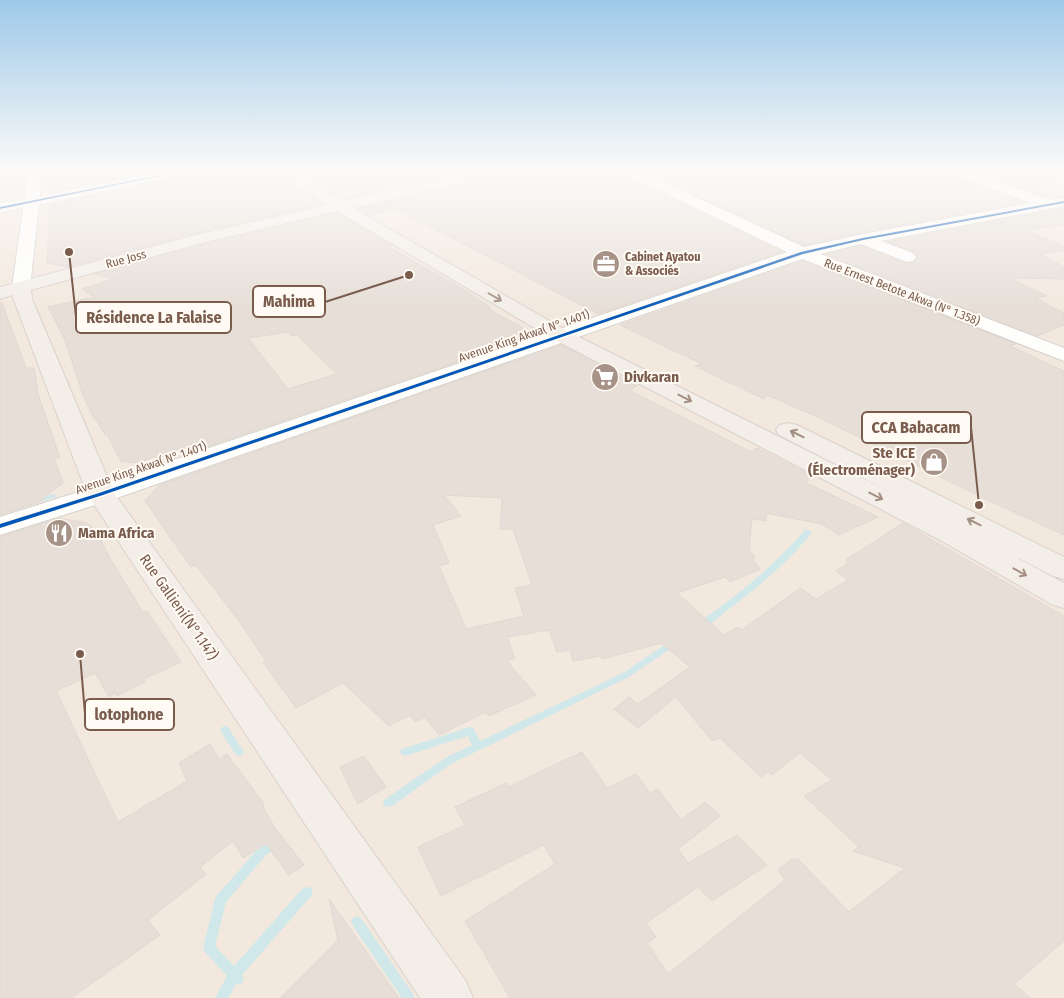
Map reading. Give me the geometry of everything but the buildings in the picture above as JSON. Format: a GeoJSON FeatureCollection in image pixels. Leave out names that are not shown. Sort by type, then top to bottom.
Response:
{"type":"FeatureCollection","features":[{"type":"Feature","properties":{"kind":"main road","name":"Rue Joss"},"geometry":{"type":"LineString","coordinates":[[11,291],[208,237],[285,220]]}},
{"type":"Feature","properties":{"kind":"main road"},"geometry":{"type":"LineString","coordinates":[[376,220],[571,331],[1064,597]]}},
{"type":"Feature","properties":{"kind":"main road","name":"Rue Gallieni(N°1.147)"},"geometry":{"type":"LineString","coordinates":[[11,291],[22,299],[101,494],[449,998]]}},
{"type":"Feature","properties":{"kind":"main road"},"geometry":{"type":"LineString","coordinates":[[571,331],[1064,569]]}},
{"type":"Feature","properties":{"kind":"street","name":"Rue Gallieni(N°1.147)"},"geometry":{"type":"LineString","coordinates":[[11,291],[28,220]]}},
{"type":"Feature","properties":{"kind":"street","name":"Rue Ernest Betote Akwa (N° 1.358)"},"geometry":{"type":"LineString","coordinates":[[732,220],[802,253],[1064,355]]}},
{"type":"Feature","properties":{"kind":"street","name":"Avenue King Akwa( N° 1.401)"},"geometry":{"type":"LineString","coordinates":[[0,526],[101,494],[802,253],[862,239],[975,220]]}},
{"type":"Feature","properties":{"kind":"street"},"geometry":{"type":"LineString","coordinates":[[862,239],[907,257]]}},
{"type":"Feature","properties":{"kind":"shaded area"},"geometry":{"type":"Polygon","coordinates":[[[0,220],[1064,220],[1064,998],[0,998],[0,220]]]}},
{"type":"Feature","properties":{"kind":"waterway"},"geometry":{"type":"LineString","coordinates":[[33,502],[54,496]]}},
{"type":"Feature","properties":{"kind":"waterway"},"geometry":{"type":"LineString","coordinates":[[701,625],[758,582],[808,532]]}},
{"type":"Feature","properties":{"kind":"waterway"},"geometry":{"type":"LineString","coordinates":[[388,803],[448,761],[626,675],[673,643]]}},
{"type":"Feature","properties":{"kind":"waterway"},"geometry":{"type":"LineString","coordinates":[[225,730],[239,752]]}},
{"type":"Feature","properties":{"kind":"waterway"},"geometry":{"type":"LineString","coordinates":[[405,752],[470,731],[477,745]]}},
{"type":"Feature","properties":{"kind":"waterway"},"geometry":{"type":"LineString","coordinates":[[234,975],[209,948],[221,899],[262,852],[276,842]]}},
{"type":"Feature","properties":{"kind":"waterway"},"geometry":{"type":"LineString","coordinates":[[234,975],[307,892]]}},
{"type":"Feature","properties":{"kind":"waterway"},"geometry":{"type":"LineString","coordinates":[[357,922],[409,998]]}},
{"type":"Feature","properties":{"kind":"waterway"},"geometry":{"type":"LineString","coordinates":[[221,998],[234,975]]}},
{"type":"Feature","properties":{"kind":"waterway"},"geometry":{"type":"LineString","coordinates":[[234,975],[238,979]]}},
{"type":"Feature","properties":{"kind":"cycle path"},"geometry":{"type":"LineString","coordinates":[[0,526],[101,494],[802,253],[863,239],[969,220]]}},
{"type":"Feature","properties":{"kind":"place","name":"Résidence La Falaise"},"geometry":{"type":"Point","coordinates":[69,252]}},
{"type":"Feature","properties":{"kind":"place","name":"Cabinet Ayatou & Associés"},"geometry":{"type":"Point","coordinates":[606,264]}},
{"type":"Feature","properties":{"kind":"place","name":"Mahima"},"geometry":{"type":"Point","coordinates":[409,275]}},
{"type":"Feature","properties":{"kind":"place","name":"Divkaran"},"geometry":{"type":"Point","coordinates":[605,377]}},
{"type":"Feature","properties":{"kind":"place","name":"Ste ICE (Électroménager)"},"geometry":{"type":"Point","coordinates":[934,462]}},
{"type":"Feature","properties":{"kind":"place","name":"CCA Babacam"},"geometry":{"type":"Point","coordinates":[979,505]}},
{"type":"Feature","properties":{"kind":"place","name":"Mama Africa"},"geometry":{"type":"Point","coordinates":[59,533]}},
{"type":"Feature","properties":{"kind":"place","name":"lotophone"},"geometry":{"type":"Point","coordinates":[80,654]}}]}
